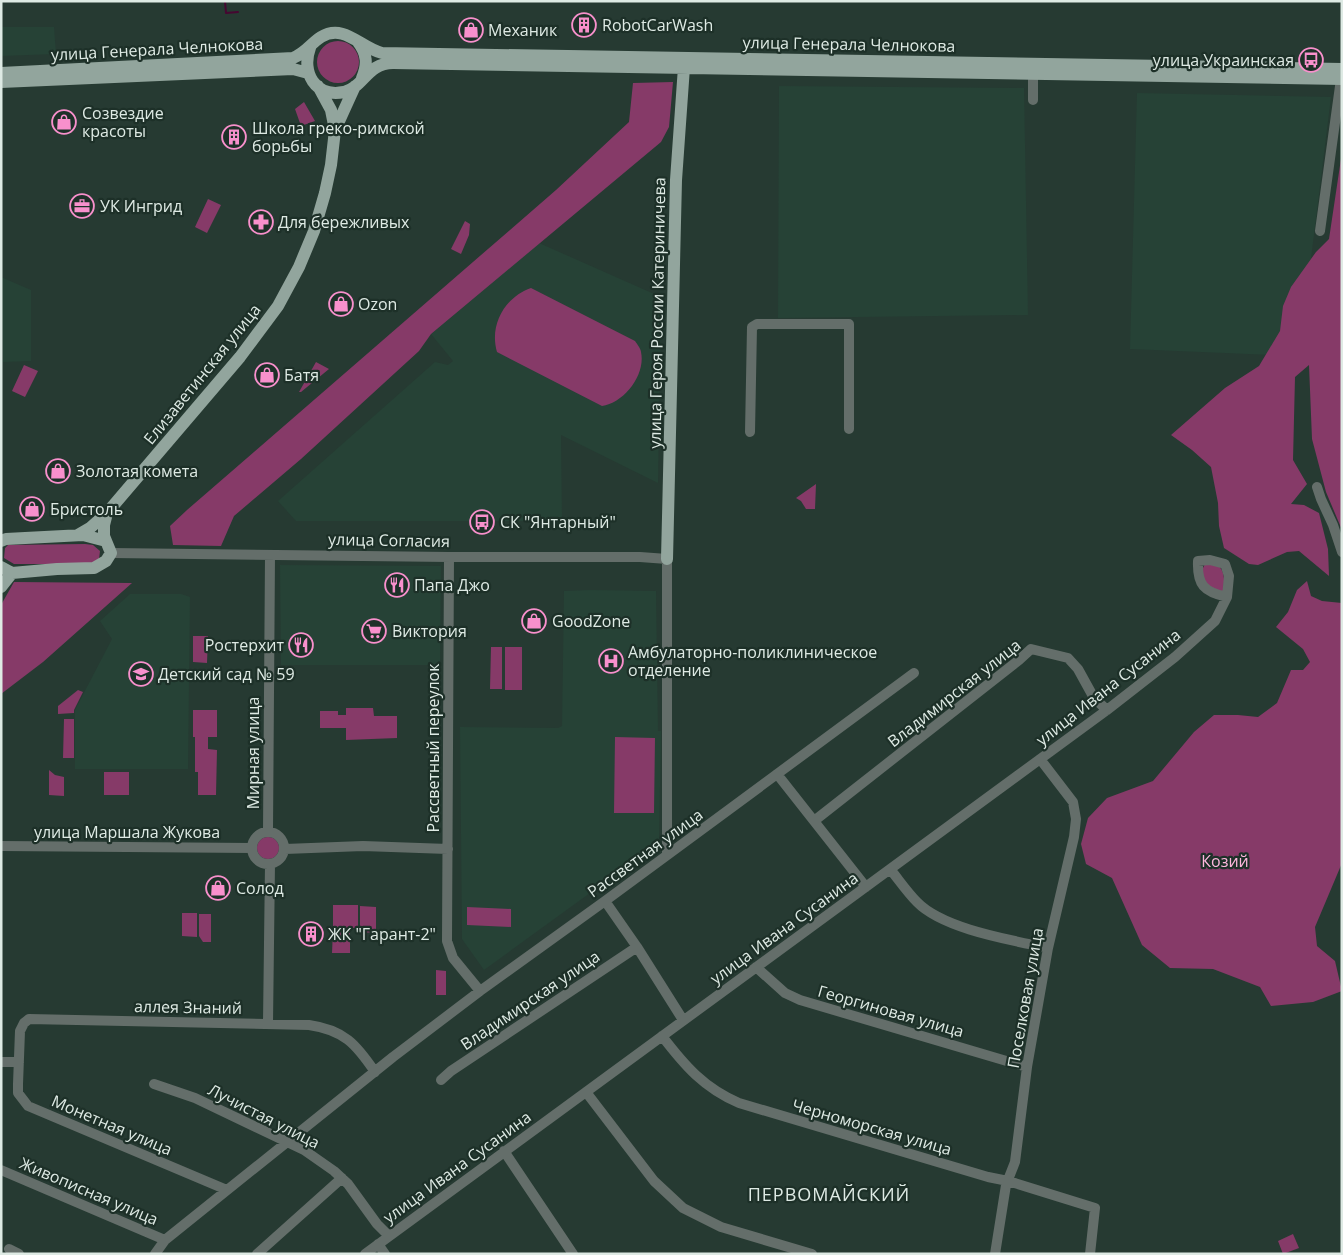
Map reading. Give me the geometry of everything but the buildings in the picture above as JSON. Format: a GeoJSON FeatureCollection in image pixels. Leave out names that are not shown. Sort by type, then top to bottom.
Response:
{"type":"FeatureCollection","features":[{"type":"Feature","properties":{"kind":"main road","name":"улица Генерала Челнокова"},"geometry":{"type":"LineString","coordinates":[[1,73],[293,58],[310,48],[322,36],[336,33],[346,34],[382,53],[1342,76]]}},
{"type":"Feature","properties":{"kind":"main road"},"geometry":{"type":"LineString","coordinates":[[358,42],[365,55],[365,71],[359,82]]}},
{"type":"Feature","properties":{"kind":"main road"},"geometry":{"type":"LineString","coordinates":[[310,48],[306,64],[308,73],[318,86]]}},
{"type":"Feature","properties":{"kind":"main road","name":"улица Генерала Челнокова"},"geometry":{"type":"LineString","coordinates":[[318,86],[326,91],[336,93],[346,91],[376,67],[387,63],[1342,76]]}},
{"type":"Feature","properties":{"kind":"main road","name":"улица Героя России Катериничева"},"geometry":{"type":"LineString","coordinates":[[667,560],[676,180],[684,67]]}},
{"type":"Feature","properties":{"kind":"main road","name":"улица Генерала Челнокова"},"geometry":{"type":"LineString","coordinates":[[1,82],[293,69],[308,73]]}},
{"type":"Feature","properties":{"kind":"main road","name":"Елизаветинская улица"},"geometry":{"type":"LineString","coordinates":[[78,535],[90,528],[106,513],[240,357],[278,306],[299,267],[314,231],[329,174],[335,130],[359,82]]}},
{"type":"Feature","properties":{"kind":"main road","name":"Елизаветинская улица"},"geometry":{"type":"LineString","coordinates":[[318,86],[331,110],[335,130]]}},
{"type":"Feature","properties":{"kind":"main road"},"geometry":{"type":"LineString","coordinates":[[1,587],[6,570],[94,568],[106,561],[109,547],[104,536],[106,513]]}},
{"type":"Feature","properties":{"kind":"main road","name":"улица Согласия"},"geometry":{"type":"LineString","coordinates":[[1,541],[6,539],[78,535],[94,537],[109,547]]}},
{"type":"Feature","properties":{"kind":"street"},"geometry":{"type":"LineString","coordinates":[[1033,73],[1033,100]]}},
{"type":"Feature","properties":{"kind":"street"},"geometry":{"type":"LineString","coordinates":[[1320,231],[1342,76]]}},
{"type":"Feature","properties":{"kind":"street"},"geometry":{"type":"LineString","coordinates":[[750,432],[752,327],[757,324],[849,324],[849,429]]}},
{"type":"Feature","properties":{"kind":"street"},"geometry":{"type":"LineString","coordinates":[[1317,487],[1342,552]]}},
{"type":"Feature","properties":{"kind":"street","name":"улица Согласия"},"geometry":{"type":"LineString","coordinates":[[109,547],[270,555],[525,558],[565,556],[640,557],[667,560]]}},
{"type":"Feature","properties":{"kind":"street","name":"Мирная улица"},"geometry":{"type":"LineString","coordinates":[[268,831],[270,555]]}},
{"type":"Feature","properties":{"kind":"street","name":"Рассветный переулок"},"geometry":{"type":"LineString","coordinates":[[450,557],[448,947],[453,958],[480,991]]}},
{"type":"Feature","properties":{"kind":"street"},"geometry":{"type":"LineString","coordinates":[[667,560],[667,855]]}},
{"type":"Feature","properties":{"kind":"street"},"geometry":{"type":"LineString","coordinates":[[1210,560],[1225,564],[1229,576],[1228,597],[1214,594],[1202,585],[1198,572],[1198,561],[1210,560]]}},
{"type":"Feature","properties":{"kind":"street","name":"улица Ивана Сусанина"},"geometry":{"type":"LineString","coordinates":[[365,1254],[1107,710],[1175,657],[1215,621],[1228,597]]}},
{"type":"Feature","properties":{"kind":"street","name":"Владимирская улица"},"geometry":{"type":"LineString","coordinates":[[814,821],[1031,649],[1068,658],[1078,669],[1094,698],[1107,710]]}},
{"type":"Feature","properties":{"kind":"street","name":"Рассветная улица"},"geometry":{"type":"LineString","coordinates":[[288,1141],[393,1057],[480,991],[605,901],[914,672]]}},
{"type":"Feature","properties":{"kind":"street","name":"Поселковая улица"},"geometry":{"type":"LineString","coordinates":[[995,1254],[1008,1181],[1015,1162],[1027,1067],[1048,948],[1074,837],[1076,819],[1073,802],[1040,759]]}},
{"type":"Feature","properties":{"kind":"street"},"geometry":{"type":"LineString","coordinates":[[777,774],[866,887]]}},
{"type":"Feature","properties":{"kind":"street"},"geometry":{"type":"LineString","coordinates":[[268,831],[275,832],[280,836],[284,841],[285,849],[280,859],[270,864],[265,864],[258,860],[252,848],[253,841],[257,836],[262,832],[268,831]]}},
{"type":"Feature","properties":{"kind":"street","name":"улица Маршала Жукова"},"geometry":{"type":"LineString","coordinates":[[1,846],[252,848]]}},
{"type":"Feature","properties":{"kind":"street"},"geometry":{"type":"LineString","coordinates":[[285,849],[363,846],[448,849]]}},
{"type":"Feature","properties":{"kind":"street"},"geometry":{"type":"LineString","coordinates":[[268,1022],[270,864]]}},
{"type":"Feature","properties":{"kind":"street"},"geometry":{"type":"LineString","coordinates":[[890,869],[917,903],[942,920],[989,934],[1048,948]]}},
{"type":"Feature","properties":{"kind":"street"},"geometry":{"type":"LineString","coordinates":[[605,901],[637,947],[683,1020]]}},
{"type":"Feature","properties":{"kind":"street","name":"Владимирская улица"},"geometry":{"type":"LineString","coordinates":[[441,1080],[637,947]]}},
{"type":"Feature","properties":{"kind":"street","name":"Георгиновая улица"},"geometry":{"type":"LineString","coordinates":[[756,967],[785,993],[800,1000],[1027,1067]]}},
{"type":"Feature","properties":{"kind":"street","name":"аллея Знаний"},"geometry":{"type":"LineString","coordinates":[[19,1062],[20,1031],[24,1022],[29,1019],[268,1022],[309,1024],[332,1030],[348,1038],[362,1052],[375,1072]]}},
{"type":"Feature","properties":{"kind":"street","name":"Черноморская улица"},"geometry":{"type":"LineString","coordinates":[[662,1036],[694,1074],[708,1087],[723,1096],[775,1114],[1095,1208],[1090,1254]]}},
{"type":"Feature","properties":{"kind":"street"},"geometry":{"type":"LineString","coordinates":[[1,1062],[19,1062]]}},
{"type":"Feature","properties":{"kind":"street","name":"Монетная улица"},"geometry":{"type":"LineString","coordinates":[[19,1062],[18,1093],[28,1106],[227,1190]]}},
{"type":"Feature","properties":{"kind":"street","name":"Лучистая улица"},"geometry":{"type":"LineString","coordinates":[[154,1084],[195,1098],[304,1150],[348,1184],[389,1236]]}},
{"type":"Feature","properties":{"kind":"street"},"geometry":{"type":"LineString","coordinates":[[586,1092],[654,1181],[683,1208],[721,1227],[812,1254]]}},
{"type":"Feature","properties":{"kind":"street"},"geometry":{"type":"LineString","coordinates":[[155,1254],[165,1240],[288,1141]]}},
{"type":"Feature","properties":{"kind":"street"},"geometry":{"type":"LineString","coordinates":[[504,1151],[573,1254]]}},
{"type":"Feature","properties":{"kind":"street","name":"Живописная улица"},"geometry":{"type":"LineString","coordinates":[[1,1170],[165,1240]]}},
{"type":"Feature","properties":{"kind":"street"},"geometry":{"type":"LineString","coordinates":[[258,1254],[342,1178]]}},
{"type":"Feature","properties":{"kind":"street"},"geometry":{"type":"LineString","coordinates":[[378,1244],[385,1254]]}},
{"type":"Feature","properties":{"kind":"shaded area"},"geometry":{"type":"Polygon","coordinates":[[[1,27],[54,27],[56,54],[1,56],[1,27]]]}},
{"type":"Feature","properties":{"kind":"shaded area"},"geometry":{"type":"Polygon","coordinates":[[[779,86],[1024,88],[1028,315],[778,318],[779,86]]]}},
{"type":"Feature","properties":{"kind":"shaded area"},"geometry":{"type":"Polygon","coordinates":[[[1137,93],[1331,97],[1299,356],[1130,349],[1137,93]]]}},
{"type":"Feature","properties":{"kind":"shaded area"},"geometry":{"type":"Polygon","coordinates":[[[539,243],[661,297],[658,483],[561,435],[562,521],[296,521],[278,501],[435,362],[448,365],[453,361],[431,334],[539,243]]]}},
{"type":"Feature","properties":{"kind":"shaded area"},"geometry":{"type":"Polygon","coordinates":[[[1,277],[31,290],[31,361],[3,362],[1,277]]]}},
{"type":"Feature","properties":{"kind":"shaded area"},"geometry":{"type":"Polygon","coordinates":[[[280,565],[441,566],[440,665],[281,665],[280,565]]]}},
{"type":"Feature","properties":{"kind":"shaded area"},"geometry":{"type":"Polygon","coordinates":[[[564,591],[656,591],[658,731],[661,731],[659,843],[484,970],[462,939],[460,727],[558,728],[562,726],[564,591]]]}},
{"type":"Feature","properties":{"kind":"shaded area","name":"Детский сад № 59"},"geometry":{"type":"Polygon","coordinates":[[[130,594],[181,594],[190,597],[188,769],[75,769],[75,710],[112,639],[100,621],[130,594]]]}},
{"type":"Feature","properties":{"kind":"green space"},"geometry":{"type":"Polygon","coordinates":[[[342,41],[350,44],[356,50],[359,62],[356,74],[350,80],[334,83],[326,80],[320,74],[317,58],[320,50],[326,44],[342,41]]]}},
{"type":"Feature","properties":{"kind":"green space"},"geometry":{"type":"Polygon","coordinates":[[[673,82],[669,127],[661,142],[431,334],[419,351],[301,459],[234,516],[221,546],[173,545],[170,526],[187,510],[556,190],[629,122],[633,83],[673,82]]]}},
{"type":"Feature","properties":{"kind":"green space"},"geometry":{"type":"Polygon","coordinates":[[[304,102],[315,121],[301,126],[295,109],[304,102]]]}},
{"type":"Feature","properties":{"kind":"green space"},"geometry":{"type":"Polygon","coordinates":[[[1342,152],[1342,530],[1326,492],[1312,439],[1309,365],[1295,377],[1293,460],[1307,484],[1291,504],[1304,505],[1319,513],[1328,549],[1329,576],[1299,551],[1287,552],[1258,565],[1249,564],[1224,548],[1211,467],[1171,435],[1225,388],[1259,366],[1280,331],[1283,306],[1291,287],[1316,252],[1329,239],[1342,152]]]}},
{"type":"Feature","properties":{"kind":"green space"},"geometry":{"type":"Polygon","coordinates":[[[208,199],[221,205],[207,233],[195,227],[208,199]]]}},
{"type":"Feature","properties":{"kind":"green space"},"geometry":{"type":"Polygon","coordinates":[[[465,221],[470,224],[469,235],[461,254],[451,249],[465,221]]]}},
{"type":"Feature","properties":{"kind":"green space"},"geometry":{"type":"Polygon","coordinates":[[[531,288],[635,341],[639,346],[642,361],[637,378],[618,400],[602,406],[497,352],[495,332],[501,313],[514,298],[531,288]]]}},
{"type":"Feature","properties":{"kind":"green space"},"geometry":{"type":"Polygon","coordinates":[[[316,362],[329,369],[299,392],[316,362]]]}},
{"type":"Feature","properties":{"kind":"green space"},"geometry":{"type":"Polygon","coordinates":[[[24,365],[38,371],[25,397],[12,391],[24,365]]]}},
{"type":"Feature","properties":{"kind":"green space"},"geometry":{"type":"Polygon","coordinates":[[[816,484],[815,509],[806,509],[801,501],[796,498],[816,484]]]}},
{"type":"Feature","properties":{"kind":"green space"},"geometry":{"type":"Polygon","coordinates":[[[8,545],[93,545],[100,551],[99,559],[90,564],[14,564],[4,558],[5,548],[8,545]]]}},
{"type":"Feature","properties":{"kind":"green space"},"geometry":{"type":"Polygon","coordinates":[[[1205,564],[1219,566],[1223,572],[1223,593],[1207,585],[1201,572],[1205,564]]]}},
{"type":"Feature","properties":{"kind":"green space","name":"Козий"},"geometry":{"type":"Polygon","coordinates":[[[1307,581],[1311,596],[1322,601],[1342,603],[1342,863],[1315,927],[1317,946],[1335,961],[1342,991],[1313,1002],[1271,1006],[1260,987],[1213,969],[1170,968],[1142,945],[1112,878],[1086,864],[1081,844],[1088,818],[1107,798],[1153,781],[1194,732],[1214,715],[1258,717],[1277,703],[1291,670],[1303,670],[1310,662],[1303,649],[1276,627],[1288,612],[1297,590],[1307,581]]]}},
{"type":"Feature","properties":{"kind":"green space"},"geometry":{"type":"Polygon","coordinates":[[[14,582],[132,583],[43,662],[1,694],[1,605],[14,582]]]}},
{"type":"Feature","properties":{"kind":"green space"},"geometry":{"type":"Polygon","coordinates":[[[193,636],[208,636],[207,663],[193,662],[193,636]]]}},
{"type":"Feature","properties":{"kind":"green space"},"geometry":{"type":"Polygon","coordinates":[[[491,647],[502,647],[502,689],[490,689],[491,647]]]}},
{"type":"Feature","properties":{"kind":"green space"},"geometry":{"type":"Polygon","coordinates":[[[505,647],[522,647],[522,690],[505,690],[505,647]]]}},
{"type":"Feature","properties":{"kind":"green space"},"geometry":{"type":"Polygon","coordinates":[[[78,690],[83,692],[74,713],[58,714],[58,706],[78,690]]]}},
{"type":"Feature","properties":{"kind":"green space"},"geometry":{"type":"Polygon","coordinates":[[[346,708],[373,708],[374,716],[397,716],[397,738],[346,740],[346,728],[320,728],[320,711],[338,711],[338,715],[346,715],[346,708]]]}},
{"type":"Feature","properties":{"kind":"green space"},"geometry":{"type":"Polygon","coordinates":[[[193,710],[217,710],[217,737],[208,737],[208,749],[217,750],[216,795],[198,795],[198,772],[195,772],[193,710]]]}},
{"type":"Feature","properties":{"kind":"green space"},"geometry":{"type":"Polygon","coordinates":[[[64,719],[74,719],[74,758],[63,758],[64,719]]]}},
{"type":"Feature","properties":{"kind":"green space"},"geometry":{"type":"Polygon","coordinates":[[[615,737],[655,738],[654,813],[614,813],[615,737]]]}},
{"type":"Feature","properties":{"kind":"green space"},"geometry":{"type":"Polygon","coordinates":[[[49,770],[55,775],[64,777],[64,796],[49,795],[49,770]]]}},
{"type":"Feature","properties":{"kind":"green space"},"geometry":{"type":"Polygon","coordinates":[[[104,772],[129,772],[129,795],[104,795],[104,772]]]}},
{"type":"Feature","properties":{"kind":"green space"},"geometry":{"type":"Polygon","coordinates":[[[268,837],[276,840],[279,848],[276,856],[268,859],[260,856],[257,848],[260,840],[268,837]]]}},
{"type":"Feature","properties":{"kind":"green space"},"geometry":{"type":"Polygon","coordinates":[[[333,905],[358,905],[358,928],[333,928],[333,905]]]}},
{"type":"Feature","properties":{"kind":"green space"},"geometry":{"type":"Polygon","coordinates":[[[360,906],[376,907],[376,933],[360,932],[360,906]]]}},
{"type":"Feature","properties":{"kind":"green space"},"geometry":{"type":"Polygon","coordinates":[[[467,907],[511,909],[511,927],[467,925],[467,907]]]}},
{"type":"Feature","properties":{"kind":"green space"},"geometry":{"type":"Polygon","coordinates":[[[182,913],[197,913],[197,937],[182,936],[182,913]]]}},
{"type":"Feature","properties":{"kind":"green space"},"geometry":{"type":"Polygon","coordinates":[[[199,914],[211,914],[211,942],[203,942],[199,936],[199,914]]]}},
{"type":"Feature","properties":{"kind":"green space"},"geometry":{"type":"Polygon","coordinates":[[[333,930],[350,930],[350,953],[332,953],[333,930]]]}},
{"type":"Feature","properties":{"kind":"green space"},"geometry":{"type":"Polygon","coordinates":[[[436,970],[446,971],[446,995],[436,995],[436,970]]]}},
{"type":"Feature","properties":{"kind":"green space"},"geometry":{"type":"Polygon","coordinates":[[[1293,1234],[1299,1248],[1283,1254],[1278,1241],[1293,1234]]]}},
{"type":"Feature","properties":{"kind":"waterway"},"geometry":{"type":"LineString","coordinates":[[225,1],[226,13],[238,12]]}},
{"type":"Feature","properties":{"kind":"place","name":"RobotCarWash"},"geometry":{"type":"Point","coordinates":[584,25]}},
{"type":"Feature","properties":{"kind":"place","name":"Механик"},"geometry":{"type":"Point","coordinates":[471,30]}},
{"type":"Feature","properties":{"kind":"place","name":"улица Украинская"},"geometry":{"type":"Point","coordinates":[1311,60]}},
{"type":"Feature","properties":{"kind":"place","name":"Созвездие красоты"},"geometry":{"type":"Point","coordinates":[64,122]}},
{"type":"Feature","properties":{"kind":"place","name":"Школа греко-римской борьбы"},"geometry":{"type":"Point","coordinates":[234,137]}},
{"type":"Feature","properties":{"kind":"place","name":"УК Ингрид"},"geometry":{"type":"Point","coordinates":[82,206]}},
{"type":"Feature","properties":{"kind":"place","name":"Для бережливых"},"geometry":{"type":"Point","coordinates":[261,222]}},
{"type":"Feature","properties":{"kind":"place","name":"Ozon"},"geometry":{"type":"Point","coordinates":[341,304]}},
{"type":"Feature","properties":{"kind":"place","name":"Батя"},"geometry":{"type":"Point","coordinates":[267,375]}},
{"type":"Feature","properties":{"kind":"place","name":"Золотая комета"},"geometry":{"type":"Point","coordinates":[58,471]}},
{"type":"Feature","properties":{"kind":"place","name":"Бристоль"},"geometry":{"type":"Point","coordinates":[32,509]}},
{"type":"Feature","properties":{"kind":"place","name":"СК \"Янтарный\""},"geometry":{"type":"Point","coordinates":[482,522]}},
{"type":"Feature","properties":{"kind":"place","name":"Папа Джо"},"geometry":{"type":"Point","coordinates":[397,585]}},
{"type":"Feature","properties":{"kind":"place","name":"GoodZone"},"geometry":{"type":"Point","coordinates":[534,621]}},
{"type":"Feature","properties":{"kind":"place","name":"Виктория"},"geometry":{"type":"Point","coordinates":[374,631]}},
{"type":"Feature","properties":{"kind":"place","name":"Ростерхит"},"geometry":{"type":"Point","coordinates":[301,645]}},
{"type":"Feature","properties":{"kind":"place","name":"Амбулаторно-поликлиническое отделение"},"geometry":{"type":"Point","coordinates":[611,661]}},
{"type":"Feature","properties":{"kind":"place","name":"Детский сад № 59"},"geometry":{"type":"Point","coordinates":[141,674]}},
{"type":"Feature","properties":{"kind":"place","name":"Солод"},"geometry":{"type":"Point","coordinates":[218,888]}},
{"type":"Feature","properties":{"kind":"place","name":"ЖК \"Гарант-2\""},"geometry":{"type":"Point","coordinates":[311,934]}},
{"type":"Feature","properties":{"kind":"district","name":"ПЕРВОМАЙСКИЙ"},"geometry":{"type":"Point","coordinates":[829,1195]}}]}
